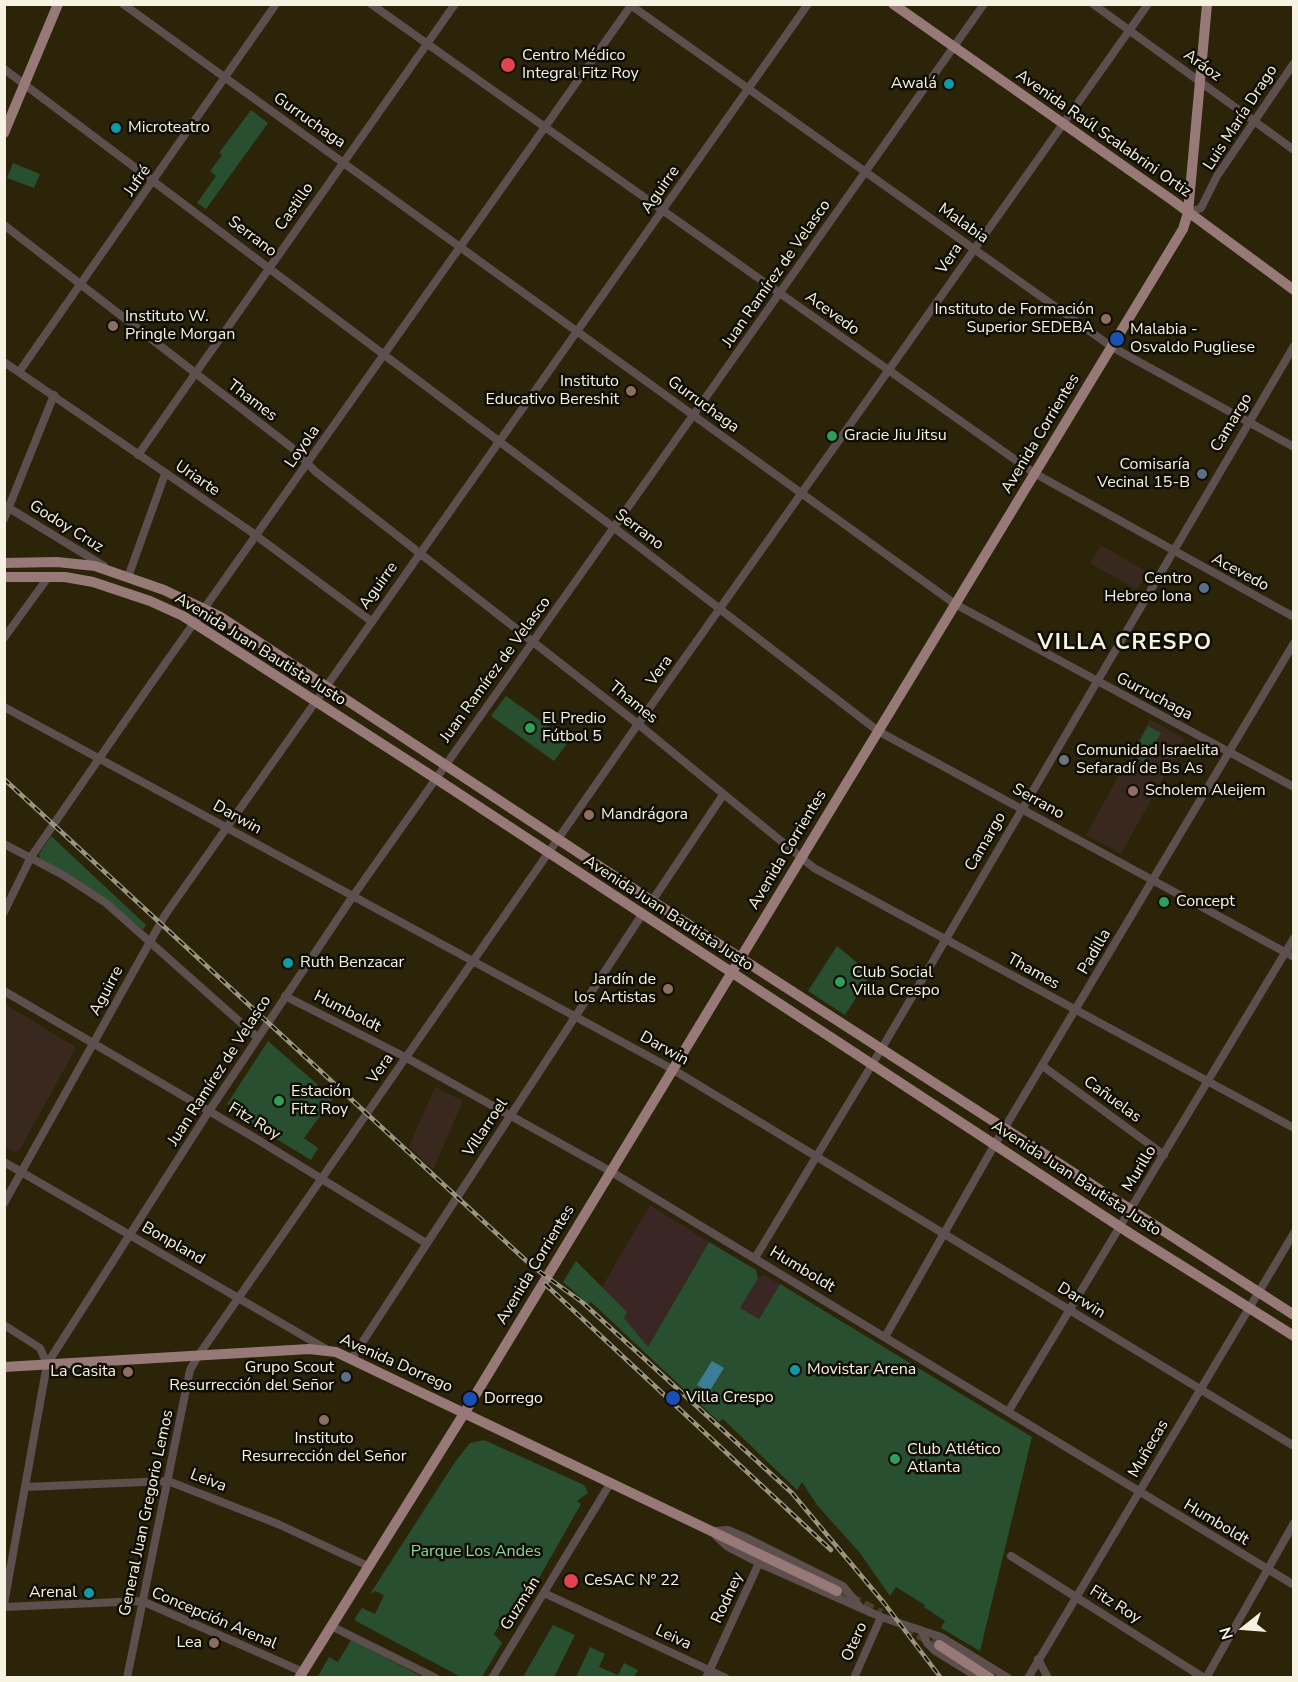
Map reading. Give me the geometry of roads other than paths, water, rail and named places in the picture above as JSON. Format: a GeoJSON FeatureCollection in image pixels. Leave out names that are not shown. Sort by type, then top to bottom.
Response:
{"type":"FeatureCollection","features":[{"type":"Feature","properties":{"kind":"main road"},"geometry":{"type":"LineString","coordinates":[[4,133],[58,4]]}},
{"type":"Feature","properties":{"kind":"main road","name":"Avenida Raúl Scalabrini Ortiz"},"geometry":{"type":"LineString","coordinates":[[893,4],[1293,290]]}},
{"type":"Feature","properties":{"kind":"main road","name":"Avenida Corrientes"},"geometry":{"type":"LineString","coordinates":[[301,1675],[465,1412],[1183,230],[1188,213],[1207,4]]}},
{"type":"Feature","properties":{"kind":"main road","name":"Avenida Juan Bautista Justo"},"geometry":{"type":"LineString","coordinates":[[4,563],[75,562],[128,577],[205,608],[558,840],[741,956],[1293,1315]]}},
{"type":"Feature","properties":{"kind":"main road","name":"Avenida Juan Bautista Justo"},"geometry":{"type":"LineString","coordinates":[[4,578],[49,576],[79,579],[117,589],[161,605],[194,623],[643,913],[1121,1227],[1293,1336]]}},
{"type":"Feature","properties":{"kind":"main road","name":"Avenida Dorrego"},"geometry":{"type":"LineString","coordinates":[[4,1367],[309,1348],[327,1350],[352,1358],[839,1592]]}},
{"type":"Feature","properties":{"kind":"main road","name":"Avenida Dorrego"},"geometry":{"type":"LineString","coordinates":[[938,1644],[990,1677]]}},
{"type":"Feature","properties":{"kind":"street","name":"Gurruchaga"},"geometry":{"type":"LineString","coordinates":[[123,4],[955,604],[1293,787]]}},
{"type":"Feature","properties":{"kind":"street","name":"Jufré"},"geometry":{"type":"LineString","coordinates":[[19,372],[154,182],[276,4]]}},
{"type":"Feature","properties":{"kind":"street","name":"Acevedo"},"geometry":{"type":"LineString","coordinates":[[371,4],[1034,473],[1293,617]]}},
{"type":"Feature","properties":{"kind":"street","name":"Castillo"},"geometry":{"type":"LineString","coordinates":[[138,455],[455,4]]}},
{"type":"Feature","properties":{"kind":"street","name":"Aguirre"},"geometry":{"type":"LineString","coordinates":[[4,1203],[149,942],[225,827],[808,4]]}},
{"type":"Feature","properties":{"kind":"street","name":"Juan Ramírez de Velasco"},"geometry":{"type":"LineString","coordinates":[[47,1364],[209,1111],[353,896],[984,4]]}},
{"type":"Feature","properties":{"kind":"street","name":"Aráoz"},"geometry":{"type":"LineString","coordinates":[[1093,4],[1293,150]]}},
{"type":"Feature","properties":{"kind":"street","name":"Vera"},"geometry":{"type":"LineString","coordinates":[[198,1356],[638,724],[1148,4]]}},
{"type":"Feature","properties":{"kind":"street","name":"Malabia"},"geometry":{"type":"LineString","coordinates":[[631,5],[1112,347],[1293,447]]}},
{"type":"Feature","properties":{"kind":"street","name":"Loyola"},"geometry":{"type":"LineString","coordinates":[[4,912],[31,857],[631,5]]}},
{"type":"Feature","properties":{"kind":"street","name":"Luis María Drago"},"geometry":{"type":"LineString","coordinates":[[1188,213],[1201,208],[1217,176],[1293,63]]}},
{"type":"Feature","properties":{"kind":"street","name":"Serrano"},"geometry":{"type":"LineString","coordinates":[[4,69],[270,267],[384,357],[614,528],[878,730],[1293,957]]}},
{"type":"Feature","properties":{"kind":"street","name":"Thames"},"geometry":{"type":"LineString","coordinates":[[4,225],[291,447],[307,464],[638,724],[814,868],[1293,1128]]}},
{"type":"Feature","properties":{"kind":"street","name":"Camargo"},"geometry":{"type":"LineString","coordinates":[[755,1258],[882,1048],[1293,346]]}},
{"type":"Feature","properties":{"kind":"street","name":"Uriarte"},"geometry":{"type":"LineString","coordinates":[[4,362],[256,537],[371,621]]}},
{"type":"Feature","properties":{"kind":"street"},"geometry":{"type":"LineString","coordinates":[[4,519],[6,506],[54,395]]}},
{"type":"Feature","properties":{"kind":"street"},"geometry":{"type":"LineString","coordinates":[[128,577],[165,474]]}},
{"type":"Feature","properties":{"kind":"street","name":"Godoy Cruz"},"geometry":{"type":"LineString","coordinates":[[6,506],[113,572]]}},
{"type":"Feature","properties":{"kind":"street"},"geometry":{"type":"LineString","coordinates":[[4,638],[49,576]]}},
{"type":"Feature","properties":{"kind":"street","name":"Padilla"},"geometry":{"type":"LineString","coordinates":[[885,1337],[995,1144],[1044,1067],[1293,643]]}},
{"type":"Feature","properties":{"kind":"street","name":"Darwin"},"geometry":{"type":"LineString","coordinates":[[4,707],[672,1069],[1293,1446]]}},
{"type":"Feature","properties":{"kind":"street"},"geometry":{"type":"LineString","coordinates":[[652,901],[723,795]]}},
{"type":"Feature","properties":{"kind":"street"},"geometry":{"type":"LineString","coordinates":[[4,843],[106,903],[258,1038]]}},
{"type":"Feature","properties":{"kind":"street","name":"Villarroel"},"geometry":{"type":"LineString","coordinates":[[352,1358],[643,913]]}},
{"type":"Feature","properties":{"kind":"street","name":"Murillo"},"geometry":{"type":"LineString","coordinates":[[1008,1412],[1071,1311],[1293,938]]}},
{"type":"Feature","properties":{"kind":"street","name":"Fitz Roy"},"geometry":{"type":"LineString","coordinates":[[4,991],[322,1178],[426,1243]]}},
{"type":"Feature","properties":{"kind":"street","name":"Humboldt"},"geometry":{"type":"LineString","coordinates":[[285,996],[405,1058],[610,1171],[1293,1585]]}},
{"type":"Feature","properties":{"kind":"street","name":"Cañuelas"},"geometry":{"type":"LineString","coordinates":[[1044,1067],[1164,1155]]}},
{"type":"Feature","properties":{"kind":"street","name":"Bonpland"},"geometry":{"type":"LineString","coordinates":[[4,1162],[327,1350]]}},
{"type":"Feature","properties":{"kind":"street","name":"Muñecas"},"geometry":{"type":"LineString","coordinates":[[1028,1677],[1293,1233]]}},
{"type":"Feature","properties":{"kind":"street"},"geometry":{"type":"LineString","coordinates":[[4,1325],[40,1348],[47,1364],[4,1605]]}},
{"type":"Feature","properties":{"kind":"street","name":"General Juan Gregorio Lemos"},"geometry":{"type":"LineString","coordinates":[[127,1677],[190,1370],[198,1356]]}},
{"type":"Feature","properties":{"kind":"street","name":"Leiva"},"geometry":{"type":"LineString","coordinates":[[25,1487],[168,1481],[278,1524],[368,1566]]}},
{"type":"Feature","properties":{"kind":"street","name":"Guzmán"},"geometry":{"type":"LineString","coordinates":[[492,1677],[611,1482]]}},
{"type":"Feature","properties":{"kind":"street"},"geometry":{"type":"LineString","coordinates":[[1205,1677],[1293,1523]]}},
{"type":"Feature","properties":{"kind":"street","name":"Avenida Dorrego"},"geometry":{"type":"LineString","coordinates":[[710,1532],[728,1547],[759,1563],[839,1592],[860,1607],[923,1633],[979,1677]]}},
{"type":"Feature","properties":{"kind":"street","name":"Fitz Roy"},"geometry":{"type":"LineString","coordinates":[[1011,1556],[1205,1677]]}},
{"type":"Feature","properties":{"kind":"street","name":"Rodney"},"geometry":{"type":"LineString","coordinates":[[708,1673],[759,1563]]}},
{"type":"Feature","properties":{"kind":"street","name":"Avenida Dorrego"},"geometry":{"type":"LineString","coordinates":[[839,1592],[860,1607]]}},
{"type":"Feature","properties":{"kind":"street","name":"Leiva"},"geometry":{"type":"LineString","coordinates":[[544,1593],[708,1673],[726,1677]]}},
{"type":"Feature","properties":{"kind":"street","name":"Concepción Arenal"},"geometry":{"type":"LineString","coordinates":[[4,1605],[142,1601],[301,1675]]}},
{"type":"Feature","properties":{"kind":"street","name":"Otero"},"geometry":{"type":"LineString","coordinates":[[854,1677],[881,1617]]}},
{"type":"Feature","properties":{"kind":"street"},"geometry":{"type":"LineString","coordinates":[[331,1626],[436,1677]]}},
{"type":"Feature","properties":{"kind":"street","name":"Avenida Dorrego"},"geometry":{"type":"LineString","coordinates":[[923,1633],[938,1644],[1008,1677]]}},
{"type":"Feature","properties":{"kind":"street"},"geometry":{"type":"LineString","coordinates":[[1038,1659],[1048,1677]]}},
{"type":"Feature","properties":{"kind":"water"},"geometry":{"type":"Polygon","coordinates":[[[712,1361],[724,1368],[709,1392],[697,1385],[712,1361]]]}},
{"type":"Feature","properties":{"kind":"tunnel"},"geometry":{"type":"LineString","coordinates":[[837,1591],[881,1614]]}},
{"type":"Feature","properties":{"kind":"tunnel"},"geometry":{"type":"LineString","coordinates":[[905,1627],[939,1645]]}},
{"type":"Feature","properties":{"kind":"railway"},"geometry":{"type":"LineString","coordinates":[[4,779],[533,1267],[582,1302],[792,1493],[884,1603],[941,1678]]}},
{"type":"Feature","properties":{"kind":"railway"},"geometry":{"type":"LineString","coordinates":[[545,1284],[831,1550]]}},
{"type":"Feature","properties":{"kind":"place","name":"Centro Médico Integral Fitz Roy"},"geometry":{"type":"Point","coordinates":[508,65]}},
{"type":"Feature","properties":{"kind":"place","name":"Awalá"},"geometry":{"type":"Point","coordinates":[949,84]}},
{"type":"Feature","properties":{"kind":"place","name":"Microteatro"},"geometry":{"type":"Point","coordinates":[116,128]}},
{"type":"Feature","properties":{"kind":"place","name":"Instituto de Formación Superior SEDEBA"},"geometry":{"type":"Point","coordinates":[1106,319]}},
{"type":"Feature","properties":{"kind":"place","name":"Instituto W. Pringle Morgan"},"geometry":{"type":"Point","coordinates":[113,326]}},
{"type":"Feature","properties":{"kind":"place","name":"Malabia - Osvaldo Pugliese"},"geometry":{"type":"Point","coordinates":[1117,339]}},
{"type":"Feature","properties":{"kind":"place","name":"Instituto Educativo Bereshit"},"geometry":{"type":"Point","coordinates":[631,391]}},
{"type":"Feature","properties":{"kind":"place","name":"Gracie Jiu Jitsu"},"geometry":{"type":"Point","coordinates":[832,436]}},
{"type":"Feature","properties":{"kind":"place","name":"Comisaría Vecinal 15-B"},"geometry":{"type":"Point","coordinates":[1202,474]}},
{"type":"Feature","properties":{"kind":"place","name":"Centro Hebreo Iona"},"geometry":{"type":"Point","coordinates":[1204,588]}},
{"type":"Feature","properties":{"kind":"place","name":"El Predio Fútbol 5"},"geometry":{"type":"Point","coordinates":[530,728]}},
{"type":"Feature","properties":{"kind":"place","name":"Comunidad Israelita Sefaradí de Bs As"},"geometry":{"type":"Point","coordinates":[1064,760]}},
{"type":"Feature","properties":{"kind":"place","name":"Scholem Aleijem"},"geometry":{"type":"Point","coordinates":[1133,791]}},
{"type":"Feature","properties":{"kind":"place","name":"Mandrágora"},"geometry":{"type":"Point","coordinates":[589,815]}},
{"type":"Feature","properties":{"kind":"place","name":"Concept"},"geometry":{"type":"Point","coordinates":[1164,902]}},
{"type":"Feature","properties":{"kind":"place","name":"Ruth Benzacar"},"geometry":{"type":"Point","coordinates":[288,963]}},
{"type":"Feature","properties":{"kind":"place","name":"Club Social Villa Crespo"},"geometry":{"type":"Point","coordinates":[840,982]}},
{"type":"Feature","properties":{"kind":"place","name":"Jardín de los Artistas"},"geometry":{"type":"Point","coordinates":[668,989]}},
{"type":"Feature","properties":{"kind":"place","name":"Estación Fitz Roy"},"geometry":{"type":"Point","coordinates":[279,1101]}},
{"type":"Feature","properties":{"kind":"place","name":"Movistar Arena"},"geometry":{"type":"Point","coordinates":[795,1370]}},
{"type":"Feature","properties":{"kind":"place","name":"La Casita"},"geometry":{"type":"Point","coordinates":[128,1372]}},
{"type":"Feature","properties":{"kind":"place","name":"Grupo Scout Resurrección del Señor"},"geometry":{"type":"Point","coordinates":[346,1377]}},
{"type":"Feature","properties":{"kind":"place","name":"Villa Crespo"},"geometry":{"type":"Point","coordinates":[673,1398]}},
{"type":"Feature","properties":{"kind":"place","name":"Dorrego"},"geometry":{"type":"Point","coordinates":[470,1399]}},
{"type":"Feature","properties":{"kind":"place","name":"Instituto Resurrección del Señor"},"geometry":{"type":"Point","coordinates":[324,1420]}},
{"type":"Feature","properties":{"kind":"place","name":"Club Atlético Atlanta"},"geometry":{"type":"Point","coordinates":[895,1459]}},
{"type":"Feature","properties":{"kind":"place","name":"CeSAC Nº 22"},"geometry":{"type":"Point","coordinates":[571,1581]}},
{"type":"Feature","properties":{"kind":"place","name":"Arenal"},"geometry":{"type":"Point","coordinates":[89,1593]}},
{"type":"Feature","properties":{"kind":"place","name":"Lea"},"geometry":{"type":"Point","coordinates":[214,1643]}},
{"type":"Feature","properties":{"kind":"district","name":"VILLA CRESPO"},"geometry":{"type":"Point","coordinates":[1125,644]}},
{"type":"Feature","properties":{"kind":"park label","name":"Parque Los Andes"},"geometry":{"type":"Point","coordinates":[476,1552]}}]}
